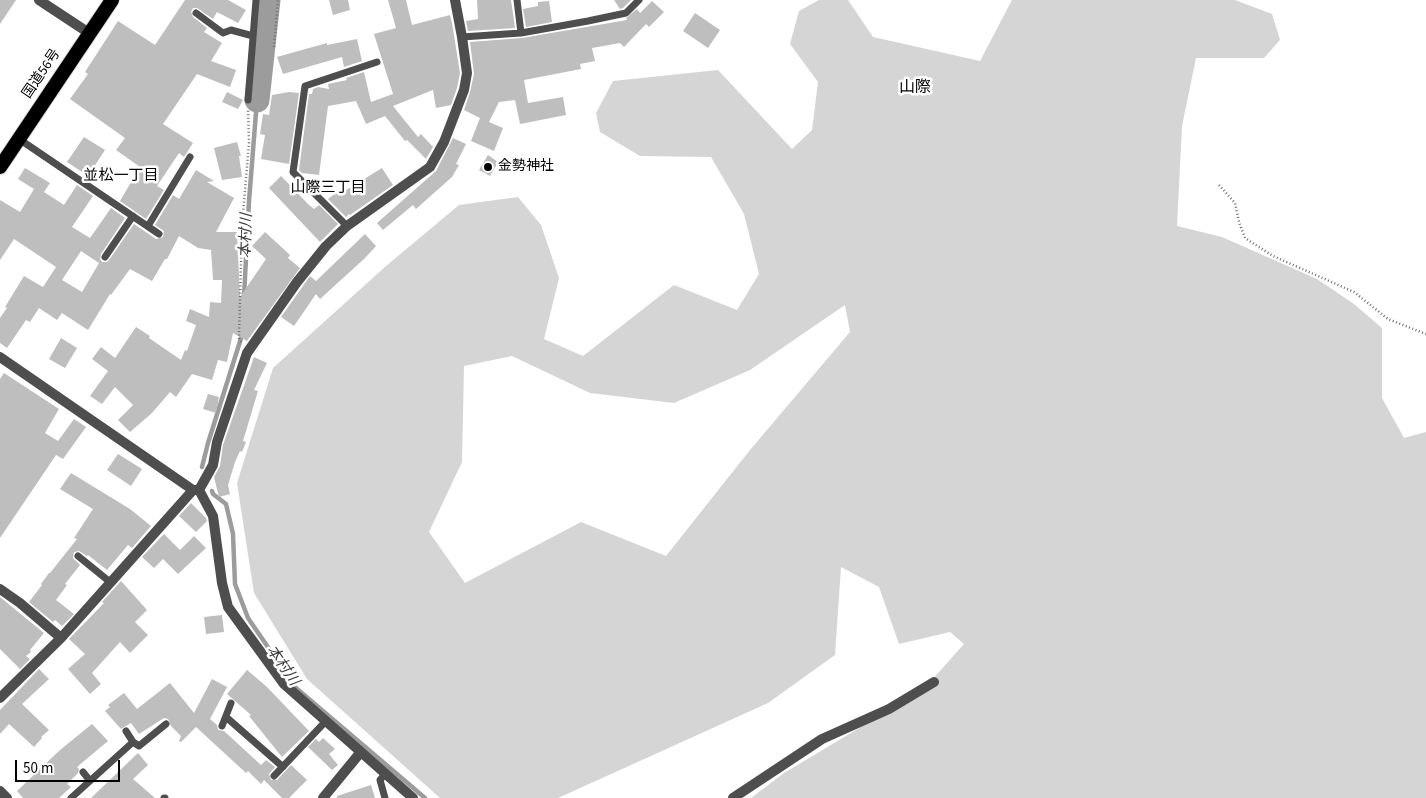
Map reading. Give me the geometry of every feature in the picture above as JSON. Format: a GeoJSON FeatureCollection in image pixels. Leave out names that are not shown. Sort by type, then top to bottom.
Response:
{"type":"FeatureCollection","features":[{"type":"Feature","properties":{"kind":"highway","name":"国道56号"},"geometry":{"type":"LineString","coordinates":[[0,167],[112,0]]}},
{"type":"Feature","properties":{"kind":"street"},"geometry":{"type":"LineString","coordinates":[[39,0],[89,33]]}},
{"type":"Feature","properties":{"kind":"street"},"geometry":{"type":"LineString","coordinates":[[0,698],[61,638],[110,582],[196,490],[213,465],[217,442],[247,353],[297,282],[326,246],[346,226],[430,167],[444,142],[464,90],[467,73],[454,0]]}},
{"type":"Feature","properties":{"kind":"street"},"geometry":{"type":"LineString","coordinates":[[0,357],[196,490],[213,516],[222,583],[228,607],[284,684],[413,798]]}},
{"type":"Feature","properties":{"kind":"street"},"geometry":{"type":"LineString","coordinates":[[0,589],[20,603],[61,638]]}},
{"type":"Feature","properties":{"kind":"street"},"geometry":{"type":"LineString","coordinates":[[733,798],[822,739],[890,709],[934,682]]}},
{"type":"Feature","properties":{"kind":"street"},"geometry":{"type":"LineString","coordinates":[[323,798],[360,753]]}},
{"type":"Feature","properties":{"kind":"street"},"geometry":{"type":"LineString","coordinates":[[0,791],[7,798]]}},
{"type":"Feature","properties":{"kind":"lane"},"geometry":{"type":"LineString","coordinates":[[248,100],[256,0]]}},
{"type":"Feature","properties":{"kind":"lane"},"geometry":{"type":"LineString","coordinates":[[517,0],[522,33]]}},
{"type":"Feature","properties":{"kind":"lane"},"geometry":{"type":"LineString","coordinates":[[462,37],[522,33],[626,13],[639,0]]}},
{"type":"Feature","properties":{"kind":"lane"},"geometry":{"type":"LineString","coordinates":[[196,13],[224,33],[231,30],[253,36]]}},
{"type":"Feature","properties":{"kind":"lane"},"geometry":{"type":"LineString","coordinates":[[346,226],[293,172],[305,86],[377,62]]}},
{"type":"Feature","properties":{"kind":"lane"},"geometry":{"type":"LineString","coordinates":[[19,138],[159,234]]}},
{"type":"Feature","properties":{"kind":"lane"},"geometry":{"type":"LineString","coordinates":[[148,226],[190,158]]}},
{"type":"Feature","properties":{"kind":"lane"},"geometry":{"type":"LineString","coordinates":[[105,257],[133,216]]}},
{"type":"Feature","properties":{"kind":"lane"},"geometry":{"type":"LineString","coordinates":[[78,556],[110,582]]}},
{"type":"Feature","properties":{"kind":"lane"},"geometry":{"type":"LineString","coordinates":[[222,726],[231,702]]}},
{"type":"Feature","properties":{"kind":"lane"},"geometry":{"type":"LineString","coordinates":[[226,717],[283,767]]}},
{"type":"Feature","properties":{"kind":"lane"},"geometry":{"type":"LineString","coordinates":[[274,776],[326,722]]}},
{"type":"Feature","properties":{"kind":"lane"},"geometry":{"type":"LineString","coordinates":[[126,731],[133,742],[139,746],[166,724]]}},
{"type":"Feature","properties":{"kind":"lane"},"geometry":{"type":"LineString","coordinates":[[71,798],[133,742]]}},
{"type":"Feature","properties":{"kind":"lane"},"geometry":{"type":"LineString","coordinates":[[82,772],[90,781]]}},
{"type":"Feature","properties":{"kind":"lane"},"geometry":{"type":"LineString","coordinates":[[385,774],[380,780],[385,798]]}},
{"type":"Feature","properties":{"kind":"path"},"geometry":{"type":"LineString","coordinates":[[274,47],[278,0]]}},
{"type":"Feature","properties":{"kind":"path"},"geometry":{"type":"LineString","coordinates":[[247,353],[239,338],[242,226],[249,143],[248,100]]}},
{"type":"Feature","properties":{"kind":"path"},"geometry":{"type":"LineString","coordinates":[[1219,185],[1235,203],[1245,238],[1273,256],[1354,292],[1388,319],[1426,334]]}},
{"type":"Feature","properties":{"kind":"shaded area"},"geometry":{"type":"Polygon","coordinates":[[[819,0],[848,0],[873,37],[980,61],[1012,0],[1235,0],[1272,14],[1280,40],[1264,58],[1196,58],[1182,126],[1177,226],[1222,237],[1317,279],[1354,304],[1382,328],[1382,398],[1404,438],[1426,432],[1426,798],[751,798],[784,773],[923,690],[964,644],[950,632],[899,644],[879,587],[841,567],[835,655],[768,703],[558,798],[440,798],[307,679],[254,593],[237,483],[273,368],[386,266],[459,205],[518,197],[541,225],[559,278],[544,339],[583,356],[674,285],[737,310],[759,274],[744,214],[711,157],[640,156],[600,132],[596,113],[613,81],[718,70],[792,149],[812,130],[818,82],[790,44],[799,11],[819,0]],[[845,305],[750,370],[674,403],[590,393],[512,356],[464,366],[462,462],[429,532],[465,583],[581,522],[666,556],[750,450],[850,332],[845,305]]]}},
{"type":"Feature","properties":{"kind":"building"},"geometry":{"type":"Polygon","coordinates":[[[0,0],[16,0],[0,24],[0,0]]]}},
{"type":"Feature","properties":{"kind":"building"},"geometry":{"type":"Polygon","coordinates":[[[185,0],[228,0],[246,10],[238,23],[217,12],[213,19],[197,8],[193,8],[191,12],[193,17],[207,28],[204,32],[222,43],[211,61],[236,70],[230,87],[197,74],[163,124],[193,143],[184,157],[179,153],[157,186],[164,190],[146,219],[120,201],[140,167],[116,150],[125,138],[70,99],[88,74],[85,72],[118,21],[155,45],[185,0]]]}},
{"type":"Feature","properties":{"kind":"building"},"geometry":{"type":"Polygon","coordinates":[[[329,0],[348,0],[350,10],[333,15],[329,0]]]}},
{"type":"Feature","properties":{"kind":"building"},"geometry":{"type":"Polygon","coordinates":[[[388,0],[406,0],[412,25],[450,15],[460,73],[451,105],[436,108],[433,90],[393,106],[418,137],[421,134],[433,147],[426,159],[407,140],[405,141],[385,116],[366,124],[356,101],[328,106],[319,175],[302,173],[299,170],[309,94],[312,94],[313,89],[318,87],[329,89],[328,84],[347,80],[346,78],[364,72],[371,102],[393,94],[374,34],[396,28],[388,0]]]}},
{"type":"Feature","properties":{"kind":"building"},"geometry":{"type":"Polygon","coordinates":[[[477,0],[511,0],[515,28],[468,31],[466,21],[478,19],[477,0]]]}},
{"type":"Feature","properties":{"kind":"building"},"geometry":{"type":"Polygon","coordinates":[[[614,0],[631,0],[620,9],[614,0]]]}},
{"type":"Feature","properties":{"kind":"building"},"geometry":{"type":"Polygon","coordinates":[[[549,1],[552,22],[526,27],[523,9],[538,6],[538,2],[549,1]]]}},
{"type":"Feature","properties":{"kind":"building"},"geometry":{"type":"Polygon","coordinates":[[[652,1],[664,12],[649,27],[646,24],[624,47],[620,43],[592,48],[595,61],[580,64],[581,69],[524,80],[528,103],[563,97],[566,115],[520,124],[515,100],[499,102],[489,122],[503,128],[494,151],[471,141],[480,118],[464,110],[474,74],[470,42],[522,38],[627,20],[626,18],[637,9],[640,13],[652,1]]]}},
{"type":"Feature","properties":{"kind":"building"},"geometry":{"type":"Polygon","coordinates":[[[695,13],[720,30],[708,48],[683,31],[695,13]]]}},
{"type":"Feature","properties":{"kind":"building"},"geometry":{"type":"Polygon","coordinates":[[[357,39],[362,61],[344,67],[342,57],[283,74],[277,57],[327,43],[327,45],[357,39]]]}},
{"type":"Feature","properties":{"kind":"building"},"geometry":{"type":"Polygon","coordinates":[[[227,92],[243,100],[238,109],[222,102],[227,92]]]}},
{"type":"Feature","properties":{"kind":"building"},"geometry":{"type":"Polygon","coordinates":[[[289,92],[299,93],[289,164],[261,159],[265,135],[260,134],[263,114],[269,115],[272,95],[289,92]]]}},
{"type":"Feature","properties":{"kind":"building"},"geometry":{"type":"Polygon","coordinates":[[[84,137],[105,150],[88,176],[67,162],[84,137]]]}},
{"type":"Feature","properties":{"kind":"building"},"geometry":{"type":"Polygon","coordinates":[[[453,138],[466,144],[456,164],[459,165],[452,177],[416,209],[413,205],[383,230],[377,223],[436,171],[453,138]]]}},
{"type":"Feature","properties":{"kind":"building"},"geometry":{"type":"Polygon","coordinates":[[[237,142],[241,156],[239,156],[242,177],[222,180],[214,148],[237,142]]]}},
{"type":"Feature","properties":{"kind":"building"},"geometry":{"type":"Polygon","coordinates":[[[488,155],[498,162],[490,176],[479,170],[488,155]]]}},
{"type":"Feature","properties":{"kind":"building"},"geometry":{"type":"Polygon","coordinates":[[[25,168],[50,183],[44,192],[64,205],[77,185],[93,196],[72,227],[90,238],[111,208],[125,218],[101,254],[100,259],[102,262],[107,262],[134,224],[156,239],[163,237],[164,231],[155,225],[173,195],[179,199],[196,170],[214,181],[207,182],[234,198],[216,232],[237,232],[240,297],[266,259],[252,246],[265,232],[290,255],[288,258],[300,268],[247,341],[233,333],[227,362],[218,360],[212,380],[192,374],[176,397],[170,392],[152,413],[130,432],[118,420],[133,405],[115,387],[102,404],[90,396],[108,371],[92,359],[101,347],[115,358],[136,327],[181,360],[185,350],[187,351],[196,325],[186,321],[190,309],[209,317],[210,302],[221,303],[222,280],[213,280],[211,250],[198,248],[179,236],[167,259],[165,259],[152,281],[130,269],[110,294],[88,330],[62,313],[57,320],[39,308],[30,322],[26,320],[7,348],[0,343],[0,318],[7,308],[5,307],[24,276],[43,287],[56,267],[14,239],[0,260],[0,200],[20,212],[34,189],[18,179],[25,168]],[[81,251],[62,280],[82,292],[99,263],[81,251]]]}},
{"type":"Feature","properties":{"kind":"building"},"geometry":{"type":"Polygon","coordinates":[[[382,168],[393,185],[350,215],[346,217],[328,199],[341,189],[343,192],[382,168]]]}},
{"type":"Feature","properties":{"kind":"building"},"geometry":{"type":"Polygon","coordinates":[[[281,176],[308,204],[314,209],[319,205],[338,224],[320,242],[269,188],[281,176]]]}},
{"type":"Feature","properties":{"kind":"building"},"geometry":{"type":"Polygon","coordinates":[[[365,234],[376,246],[365,258],[320,299],[316,294],[294,326],[281,317],[310,276],[316,281],[365,234]]]}},
{"type":"Feature","properties":{"kind":"building"},"geometry":{"type":"Polygon","coordinates":[[[61,338],[77,348],[65,368],[49,359],[61,338]]]}},
{"type":"Feature","properties":{"kind":"building"},"geometry":{"type":"Polygon","coordinates":[[[254,357],[267,363],[254,390],[258,391],[243,441],[246,442],[235,462],[228,485],[230,494],[219,497],[214,477],[220,466],[223,445],[254,357]]]}},
{"type":"Feature","properties":{"kind":"building"},"geometry":{"type":"Polygon","coordinates":[[[4,373],[59,409],[45,433],[58,441],[74,419],[86,427],[63,459],[56,455],[0,538],[0,379],[4,373]]]}},
{"type":"Feature","properties":{"kind":"building"},"geometry":{"type":"Polygon","coordinates":[[[208,394],[219,397],[216,413],[203,409],[208,394]]]}},
{"type":"Feature","properties":{"kind":"building"},"geometry":{"type":"Polygon","coordinates":[[[118,454],[142,469],[131,486],[107,470],[118,454]]]}},
{"type":"Feature","properties":{"kind":"building"},"geometry":{"type":"Polygon","coordinates":[[[71,473],[130,509],[151,526],[132,548],[128,545],[107,570],[88,555],[79,551],[74,552],[73,558],[80,565],[65,584],[67,585],[56,600],[74,614],[62,626],[55,620],[53,622],[29,602],[49,573],[77,539],[74,538],[93,509],[60,489],[71,473]]]}},
{"type":"Feature","properties":{"kind":"building"},"geometry":{"type":"Polygon","coordinates":[[[191,503],[207,521],[196,532],[179,516],[191,503]]]}},
{"type":"Feature","properties":{"kind":"building"},"geometry":{"type":"Polygon","coordinates":[[[164,534],[180,550],[194,536],[206,548],[178,574],[163,559],[154,568],[142,557],[164,534]]]}},
{"type":"Feature","properties":{"kind":"building"},"geometry":{"type":"Polygon","coordinates":[[[121,581],[147,610],[135,622],[148,635],[130,653],[120,642],[92,673],[101,684],[90,694],[68,669],[85,654],[69,639],[104,603],[102,602],[121,581]]]}},
{"type":"Feature","properties":{"kind":"building"},"geometry":{"type":"Polygon","coordinates":[[[0,597],[44,633],[26,656],[30,659],[20,669],[0,649],[0,597]]]}},
{"type":"Feature","properties":{"kind":"building"},"geometry":{"type":"Polygon","coordinates":[[[222,615],[224,632],[206,634],[204,617],[222,615]]]}},
{"type":"Feature","properties":{"kind":"building"},"geometry":{"type":"Polygon","coordinates":[[[39,669],[49,679],[22,704],[49,730],[34,747],[9,724],[0,734],[0,710],[39,669]]]}},
{"type":"Feature","properties":{"kind":"building"},"geometry":{"type":"Polygon","coordinates":[[[247,670],[267,687],[309,731],[282,757],[249,716],[251,715],[227,694],[247,670]]]}},
{"type":"Feature","properties":{"kind":"building"},"geometry":{"type":"Polygon","coordinates":[[[212,679],[227,687],[210,719],[217,725],[218,730],[224,731],[261,765],[266,760],[275,767],[269,774],[271,780],[277,780],[291,765],[307,780],[289,798],[282,798],[264,780],[261,784],[248,771],[246,773],[196,727],[181,742],[179,741],[181,736],[171,726],[168,719],[164,718],[139,734],[131,723],[121,729],[105,711],[110,707],[108,705],[124,693],[137,709],[170,683],[194,713],[212,679]]]}},
{"type":"Feature","properties":{"kind":"building"},"geometry":{"type":"Polygon","coordinates":[[[92,724],[108,741],[77,767],[79,769],[78,773],[67,784],[71,787],[59,798],[23,798],[17,791],[60,750],[92,724]]]}},
{"type":"Feature","properties":{"kind":"building"},"geometry":{"type":"Polygon","coordinates":[[[323,738],[335,749],[329,754],[338,765],[332,770],[308,747],[316,739],[319,742],[323,738]]]}},
{"type":"Feature","properties":{"kind":"building"},"geometry":{"type":"Polygon","coordinates":[[[138,753],[148,765],[133,779],[155,798],[91,798],[138,753]]]}},
{"type":"Feature","properties":{"kind":"building"},"geometry":{"type":"Polygon","coordinates":[[[371,785],[375,798],[337,798],[337,796],[371,785]]]}},
{"type":"Feature","properties":{"kind":"waterway","name":"本村川"},"geometry":{"type":"LineString","coordinates":[[257,100],[268,0]]}},
{"type":"Feature","properties":{"kind":"waterway","name":"本村川"},"geometry":{"type":"LineString","coordinates":[[244,297],[257,100]]}},
{"type":"Feature","properties":{"kind":"waterway","name":"本村川"},"geometry":{"type":"LineString","coordinates":[[202,467],[243,332]]}},
{"type":"Feature","properties":{"kind":"waterway","name":"本村川"},"geometry":{"type":"LineString","coordinates":[[212,491],[213,494],[226,504],[233,534],[235,584],[248,618],[296,688],[425,798]]}},
{"type":"Feature","properties":{"kind":"place","name":"金勢神社"},"geometry":{"type":"Point","coordinates":[488,167]}},
{"type":"Feature","properties":{"kind":"district","name":"山際"},"geometry":{"type":"Point","coordinates":[915,88]}},
{"type":"Feature","properties":{"kind":"district","name":"並松一丁目"},"geometry":{"type":"Point","coordinates":[121,177]}},
{"type":"Feature","properties":{"kind":"district","name":"山際三丁目"},"geometry":{"type":"Point","coordinates":[328,189]}}]}
